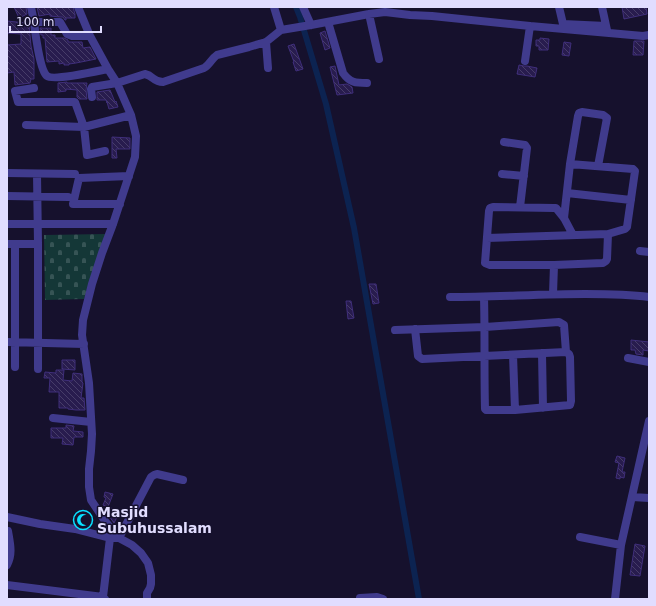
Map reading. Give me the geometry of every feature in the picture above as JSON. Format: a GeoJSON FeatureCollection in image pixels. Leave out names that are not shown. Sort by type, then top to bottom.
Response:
{"type":"FeatureCollection","features":[{"type":"Feature","properties":{"kind":"street"},"geometry":{"type":"LineString","coordinates":[[31,7],[40,62],[44,73],[47,76],[60,77],[108,69]]}},
{"type":"Feature","properties":{"kind":"street"},"geometry":{"type":"LineString","coordinates":[[78,7],[90,36],[117,83],[131,115],[136,138],[135,157],[100,259],[86,310],[83,327],[89,383],[92,434],[89,469],[90,496],[98,511],[119,538],[135,548],[144,556],[148,563],[151,575],[151,584],[147,593],[147,599]]}},
{"type":"Feature","properties":{"kind":"street"},"geometry":{"type":"LineString","coordinates":[[274,7],[285,29]]}},
{"type":"Feature","properties":{"kind":"street"},"geometry":{"type":"LineString","coordinates":[[303,7],[310,26]]}},
{"type":"Feature","properties":{"kind":"street"},"geometry":{"type":"LineString","coordinates":[[559,7],[563,24],[607,29],[643,36],[649,35]]}},
{"type":"Feature","properties":{"kind":"street"},"geometry":{"type":"LineString","coordinates":[[602,7],[607,29]]}},
{"type":"Feature","properties":{"kind":"street"},"geometry":{"type":"LineString","coordinates":[[92,97],[92,87],[117,83],[145,74],[156,82],[163,82],[207,67],[217,55],[266,42],[285,29],[310,26],[369,14],[385,12],[530,26],[607,29]]}},
{"type":"Feature","properties":{"kind":"street"},"geometry":{"type":"LineString","coordinates":[[369,14],[379,59]]}},
{"type":"Feature","properties":{"kind":"street"},"geometry":{"type":"LineString","coordinates":[[34,22],[60,22],[67,34],[72,36],[90,36]]}},
{"type":"Feature","properties":{"kind":"street"},"geometry":{"type":"LineString","coordinates":[[328,22],[343,73],[348,80],[352,82],[368,83]]}},
{"type":"Feature","properties":{"kind":"street"},"geometry":{"type":"LineString","coordinates":[[525,61],[530,26]]}},
{"type":"Feature","properties":{"kind":"street"},"geometry":{"type":"LineString","coordinates":[[266,42],[268,68]]}},
{"type":"Feature","properties":{"kind":"street"},"geometry":{"type":"LineString","coordinates":[[37,102],[33,84],[15,91],[18,102],[37,102],[74,102],[84,128],[88,155],[105,151]]}},
{"type":"Feature","properties":{"kind":"street"},"geometry":{"type":"LineString","coordinates":[[564,218],[570,164],[578,116],[582,112],[603,115],[607,118],[598,166]]}},
{"type":"Feature","properties":{"kind":"street"},"geometry":{"type":"LineString","coordinates":[[26,125],[84,128],[131,115]]}},
{"type":"Feature","properties":{"kind":"street"},"geometry":{"type":"LineString","coordinates":[[504,142],[524,145],[527,148],[520,207]]}},
{"type":"Feature","properties":{"kind":"street"},"geometry":{"type":"LineString","coordinates":[[487,238],[608,234],[625,229],[627,227],[635,171],[633,169],[570,164]]}},
{"type":"Feature","properties":{"kind":"street"},"geometry":{"type":"LineString","coordinates":[[7,173],[75,174]]}},
{"type":"Feature","properties":{"kind":"street"},"geometry":{"type":"LineString","coordinates":[[37,174],[38,369]]}},
{"type":"Feature","properties":{"kind":"street"},"geometry":{"type":"LineString","coordinates":[[502,174],[524,176]]}},
{"type":"Feature","properties":{"kind":"street"},"geometry":{"type":"LineString","coordinates":[[120,204],[73,204],[79,178],[129,176]]}},
{"type":"Feature","properties":{"kind":"street"},"geometry":{"type":"LineString","coordinates":[[567,193],[631,200]]}},
{"type":"Feature","properties":{"kind":"street"},"geometry":{"type":"LineString","coordinates":[[7,196],[68,197]]}},
{"type":"Feature","properties":{"kind":"street"},"geometry":{"type":"LineString","coordinates":[[572,235],[564,218],[556,208],[493,207],[490,208],[489,211],[485,263],[488,265],[605,262],[607,259],[608,234]]}},
{"type":"Feature","properties":{"kind":"street"},"geometry":{"type":"LineString","coordinates":[[7,224],[113,224]]}},
{"type":"Feature","properties":{"kind":"street"},"geometry":{"type":"LineString","coordinates":[[15,367],[11,342],[11,244],[38,244]]}},
{"type":"Feature","properties":{"kind":"street"},"geometry":{"type":"LineString","coordinates":[[640,251],[649,252]]}},
{"type":"Feature","properties":{"kind":"street"},"geometry":{"type":"LineString","coordinates":[[553,294],[554,264]]}},
{"type":"Feature","properties":{"kind":"street"},"geometry":{"type":"LineString","coordinates":[[450,297],[553,294],[628,294],[649,296]]}},
{"type":"Feature","properties":{"kind":"street"},"geometry":{"type":"LineString","coordinates":[[394,330],[485,327],[559,322],[564,325],[566,352],[570,357],[571,403],[568,406],[514,410],[485,410],[485,327],[484,297]]}},
{"type":"Feature","properties":{"kind":"street"},"geometry":{"type":"LineString","coordinates":[[415,329],[418,356],[422,359],[566,352]]}},
{"type":"Feature","properties":{"kind":"street"},"geometry":{"type":"LineString","coordinates":[[11,342],[84,344]]}},
{"type":"Feature","properties":{"kind":"street"},"geometry":{"type":"LineString","coordinates":[[542,353],[544,408]]}},
{"type":"Feature","properties":{"kind":"street"},"geometry":{"type":"LineString","coordinates":[[513,355],[514,410]]}},
{"type":"Feature","properties":{"kind":"street"},"geometry":{"type":"LineString","coordinates":[[628,358],[649,362]]}},
{"type":"Feature","properties":{"kind":"street"},"geometry":{"type":"LineString","coordinates":[[53,418],[91,422]]}},
{"type":"Feature","properties":{"kind":"street"},"geometry":{"type":"LineString","coordinates":[[615,599],[621,545],[649,421]]}},
{"type":"Feature","properties":{"kind":"street"},"geometry":{"type":"LineString","coordinates":[[119,538],[154,475],[160,474],[183,480]]}},
{"type":"Feature","properties":{"kind":"street"},"geometry":{"type":"LineString","coordinates":[[632,496],[649,498]]}},
{"type":"Feature","properties":{"kind":"street"},"geometry":{"type":"LineString","coordinates":[[7,517],[75,529],[110,538],[119,538]]}},
{"type":"Feature","properties":{"kind":"street"},"geometry":{"type":"LineString","coordinates":[[7,565],[11,554],[8,531]]}},
{"type":"Feature","properties":{"kind":"street"},"geometry":{"type":"LineString","coordinates":[[580,537],[621,545]]}},
{"type":"Feature","properties":{"kind":"street"},"geometry":{"type":"LineString","coordinates":[[7,585],[104,598],[110,538]]}},
{"type":"Feature","properties":{"kind":"street"},"geometry":{"type":"LineString","coordinates":[[360,598],[377,597],[383,599]]}},
{"type":"Feature","properties":{"kind":"green space"},"geometry":{"type":"Polygon","coordinates":[[[106,234],[84,299],[45,300],[44,235],[106,234]]]}},
{"type":"Feature","properties":{"kind":"building"},"geometry":{"type":"Polygon","coordinates":[[[14,7],[26,7],[27,14],[19,18],[14,7]]]}},
{"type":"Feature","properties":{"kind":"building"},"geometry":{"type":"Polygon","coordinates":[[[37,7],[73,7],[75,18],[66,18],[65,20],[63,17],[50,16],[50,14],[39,16],[37,7]]]}},
{"type":"Feature","properties":{"kind":"building"},"geometry":{"type":"Polygon","coordinates":[[[622,7],[646,7],[647,14],[624,19],[622,7]]]}},
{"type":"Feature","properties":{"kind":"building"},"geometry":{"type":"Polygon","coordinates":[[[7,21],[29,24],[34,59],[34,79],[31,79],[30,83],[15,85],[14,72],[7,73],[7,45],[21,44],[21,34],[7,33],[7,21]]]}},
{"type":"Feature","properties":{"kind":"building"},"geometry":{"type":"Polygon","coordinates":[[[40,28],[51,28],[51,35],[55,35],[55,38],[64,38],[68,40],[68,42],[82,42],[83,48],[90,47],[96,59],[69,65],[64,65],[64,63],[59,64],[59,61],[47,62],[45,38],[41,35],[40,28]]]}},
{"type":"Feature","properties":{"kind":"building"},"geometry":{"type":"Polygon","coordinates":[[[325,31],[330,48],[325,50],[320,33],[325,31]]]}},
{"type":"Feature","properties":{"kind":"building"},"geometry":{"type":"Polygon","coordinates":[[[540,38],[549,39],[548,50],[539,50],[539,46],[536,46],[536,40],[540,40],[540,38]]]}},
{"type":"Feature","properties":{"kind":"building"},"geometry":{"type":"Polygon","coordinates":[[[634,41],[644,41],[643,55],[633,55],[634,41]]]}},
{"type":"Feature","properties":{"kind":"building"},"geometry":{"type":"Polygon","coordinates":[[[564,42],[571,43],[569,56],[562,55],[564,42]]]}},
{"type":"Feature","properties":{"kind":"building"},"geometry":{"type":"Polygon","coordinates":[[[294,44],[303,69],[296,71],[288,46],[294,44]]]}},
{"type":"Feature","properties":{"kind":"building"},"geometry":{"type":"Polygon","coordinates":[[[519,65],[537,68],[535,77],[517,74],[519,65]]]}},
{"type":"Feature","properties":{"kind":"building"},"geometry":{"type":"Polygon","coordinates":[[[335,66],[339,85],[347,84],[352,87],[353,93],[337,95],[330,67],[335,66]]]}},
{"type":"Feature","properties":{"kind":"building"},"geometry":{"type":"Polygon","coordinates":[[[58,83],[87,83],[87,99],[79,99],[77,97],[77,90],[66,89],[66,91],[58,92],[58,83]]]}},
{"type":"Feature","properties":{"kind":"building"},"geometry":{"type":"Polygon","coordinates":[[[110,90],[118,107],[109,109],[106,100],[97,100],[97,92],[110,90]]]}},
{"type":"Feature","properties":{"kind":"building"},"geometry":{"type":"Polygon","coordinates":[[[112,137],[130,138],[130,149],[116,149],[117,158],[112,158],[112,137]]]}},
{"type":"Feature","properties":{"kind":"building"},"geometry":{"type":"Polygon","coordinates":[[[369,284],[376,284],[379,303],[373,304],[369,284]]]}},
{"type":"Feature","properties":{"kind":"building"},"geometry":{"type":"Polygon","coordinates":[[[346,301],[351,301],[354,318],[348,319],[346,301]]]}},
{"type":"Feature","properties":{"kind":"building"},"geometry":{"type":"Polygon","coordinates":[[[631,340],[649,342],[649,351],[643,350],[643,355],[636,354],[635,350],[631,350],[631,340]]]}},
{"type":"Feature","properties":{"kind":"building"},"geometry":{"type":"Polygon","coordinates":[[[62,360],[75,360],[75,370],[62,369],[62,360]]]}},
{"type":"Feature","properties":{"kind":"building"},"geometry":{"type":"Polygon","coordinates":[[[56,370],[64,370],[63,380],[72,381],[73,373],[82,374],[83,383],[81,398],[84,398],[85,410],[59,408],[59,392],[49,392],[50,378],[44,378],[45,372],[56,373],[56,370]]]}},
{"type":"Feature","properties":{"kind":"building"},"geometry":{"type":"Polygon","coordinates":[[[66,425],[74,426],[73,431],[83,432],[83,437],[74,437],[73,445],[62,444],[63,438],[51,438],[51,428],[66,428],[66,425]]]}},
{"type":"Feature","properties":{"kind":"building"},"geometry":{"type":"Polygon","coordinates":[[[617,456],[625,458],[622,472],[625,472],[624,478],[620,477],[620,479],[616,478],[619,463],[615,462],[617,456]]]}},
{"type":"Feature","properties":{"kind":"building"},"geometry":{"type":"Polygon","coordinates":[[[105,492],[113,494],[108,507],[103,505],[106,498],[104,497],[105,492]]]}},
{"type":"Feature","properties":{"kind":"building"},"geometry":{"type":"Polygon","coordinates":[[[111,508],[119,513],[114,523],[109,516],[110,514],[108,513],[111,508]]]}},
{"type":"Feature","properties":{"kind":"building","name":"Masjid Subuhussalam"},"geometry":{"type":"Polygon","coordinates":[[[80,513],[90,517],[86,526],[75,523],[80,513]]]}},
{"type":"Feature","properties":{"kind":"building"},"geometry":{"type":"Polygon","coordinates":[[[635,544],[645,546],[640,576],[630,575],[635,544]]]}},
{"type":"Feature","properties":{"kind":"waterway"},"geometry":{"type":"LineString","coordinates":[[296,7],[326,104],[354,228],[419,599]]}},
{"type":"Feature","properties":{"kind":"place","name":"Masjid Subuhussalam"},"geometry":{"type":"Point","coordinates":[83,520]}}]}
